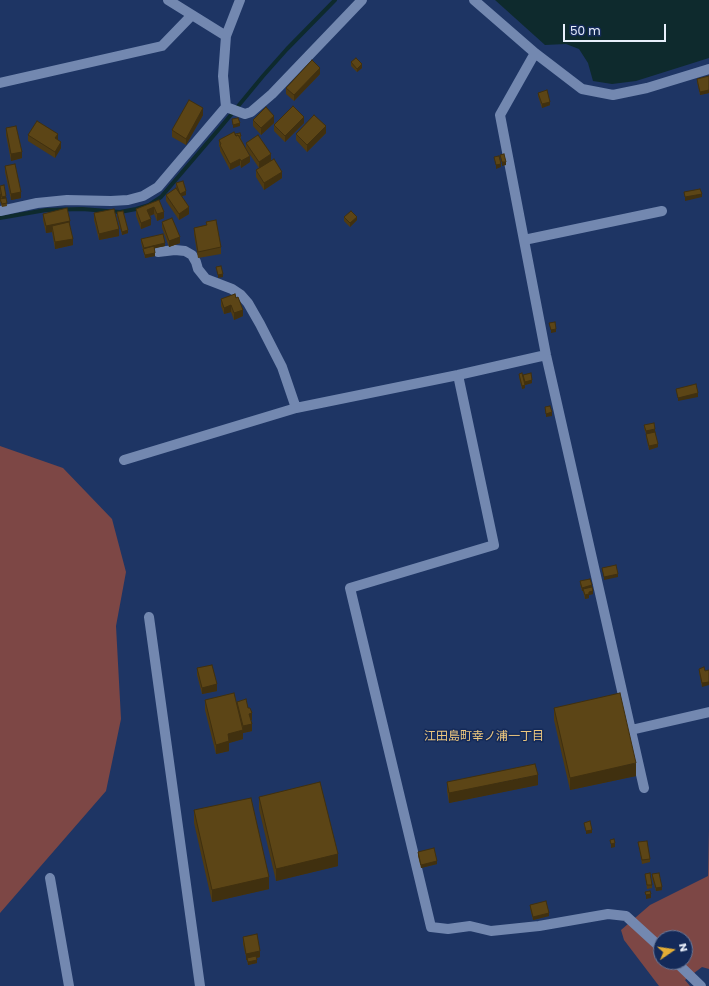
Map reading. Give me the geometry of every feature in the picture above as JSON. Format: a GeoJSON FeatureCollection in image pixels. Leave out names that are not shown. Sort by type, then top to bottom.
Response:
{"type":"FeatureCollection","features":[{"type":"Feature","properties":{"kind":"street"},"geometry":{"type":"LineString","coordinates":[[168,0],[226,36]]}},
{"type":"Feature","properties":{"kind":"street"},"geometry":{"type":"LineString","coordinates":[[0,211],[37,203],[67,200],[128,200],[143,196],[158,186],[226,108],[223,76],[226,36],[240,0]]}},
{"type":"Feature","properties":{"kind":"street"},"geometry":{"type":"LineString","coordinates":[[226,108],[245,114],[251,112],[272,94],[362,0]]}},
{"type":"Feature","properties":{"kind":"street"},"geometry":{"type":"LineString","coordinates":[[474,0],[535,53],[582,89],[613,95],[647,88],[709,69]]}},
{"type":"Feature","properties":{"kind":"street"},"geometry":{"type":"LineString","coordinates":[[0,84],[162,46],[192,15]]}},
{"type":"Feature","properties":{"kind":"street"},"geometry":{"type":"LineString","coordinates":[[535,53],[500,115],[546,355],[644,788]]}},
{"type":"Feature","properties":{"kind":"street"},"geometry":{"type":"LineString","coordinates":[[524,240],[662,211]]}},
{"type":"Feature","properties":{"kind":"street"},"geometry":{"type":"LineString","coordinates":[[158,252],[175,250],[185,251],[192,255],[202,276],[232,289],[241,295],[248,303],[260,324],[282,368],[296,408]]}},
{"type":"Feature","properties":{"kind":"street"},"geometry":{"type":"LineString","coordinates":[[124,460],[296,408],[458,375],[546,355]]}},
{"type":"Feature","properties":{"kind":"street"},"geometry":{"type":"LineString","coordinates":[[458,375],[494,545],[350,588],[431,927],[448,929],[470,926],[491,931],[539,926],[608,914],[626,916],[653,941]]}},
{"type":"Feature","properties":{"kind":"street"},"geometry":{"type":"LineString","coordinates":[[149,617],[200,986]]}},
{"type":"Feature","properties":{"kind":"street"},"geometry":{"type":"LineString","coordinates":[[631,730],[709,712]]}},
{"type":"Feature","properties":{"kind":"street"},"geometry":{"type":"LineString","coordinates":[[50,878],[69,986]]}},
{"type":"Feature","properties":{"kind":"street"},"geometry":{"type":"LineString","coordinates":[[684,970],[701,986]]}},
{"type":"Feature","properties":{"kind":"shaded area"},"geometry":{"type":"Polygon","coordinates":[[[495,0],[709,0],[709,58],[636,81],[612,84],[593,81],[588,63],[579,49],[566,44],[545,45],[495,0]]]}},
{"type":"Feature","properties":{"kind":"shaded area"},"geometry":{"type":"Polygon","coordinates":[[[0,446],[63,468],[112,519],[126,572],[116,626],[121,719],[106,791],[0,913],[0,446]]]}},
{"type":"Feature","properties":{"kind":"shaded area"},"geometry":{"type":"Polygon","coordinates":[[[709,829],[709,969],[702,967],[685,980],[690,986],[659,986],[624,940],[621,930],[650,905],[708,876],[709,829]]]}},
{"type":"Feature","properties":{"kind":"building"},"geometry":{"type":"Polygon","coordinates":[[[356,58],[362,64],[357,69],[351,62],[356,58]]]}},
{"type":"Feature","properties":{"kind":"building"},"geometry":{"type":"Polygon","coordinates":[[[312,60],[320,68],[294,95],[286,88],[312,60]]]}},
{"type":"Feature","properties":{"kind":"building"},"geometry":{"type":"Polygon","coordinates":[[[709,76],[709,90],[700,92],[697,79],[709,76]]]}},
{"type":"Feature","properties":{"kind":"building"},"geometry":{"type":"Polygon","coordinates":[[[547,90],[550,102],[542,104],[538,93],[547,90]]]}},
{"type":"Feature","properties":{"kind":"building"},"geometry":{"type":"Polygon","coordinates":[[[189,100],[203,108],[186,139],[172,130],[189,100]]]}},
{"type":"Feature","properties":{"kind":"building"},"geometry":{"type":"Polygon","coordinates":[[[293,106],[304,117],[285,136],[274,125],[293,106]]]}},
{"type":"Feature","properties":{"kind":"building"},"geometry":{"type":"Polygon","coordinates":[[[266,107],[274,116],[261,128],[253,120],[266,107]]]}},
{"type":"Feature","properties":{"kind":"building"},"geometry":{"type":"Polygon","coordinates":[[[314,115],[326,126],[307,145],[296,134],[314,115]]]}},
{"type":"Feature","properties":{"kind":"building"},"geometry":{"type":"Polygon","coordinates":[[[238,118],[240,123],[233,125],[232,119],[238,118]]]}},
{"type":"Feature","properties":{"kind":"building"},"geometry":{"type":"Polygon","coordinates":[[[37,121],[58,134],[55,138],[61,142],[55,152],[28,135],[37,121]]]}},
{"type":"Feature","properties":{"kind":"building"},"geometry":{"type":"Polygon","coordinates":[[[16,126],[22,152],[11,154],[6,128],[16,126]]]}},
{"type":"Feature","properties":{"kind":"building"},"geometry":{"type":"Polygon","coordinates":[[[234,132],[236,136],[238,135],[250,156],[241,161],[240,159],[230,164],[219,140],[234,132]]]}},
{"type":"Feature","properties":{"kind":"building"},"geometry":{"type":"Polygon","coordinates":[[[240,133],[241,136],[236,136],[235,134],[240,133]]]}},
{"type":"Feature","properties":{"kind":"building"},"geometry":{"type":"Polygon","coordinates":[[[258,135],[271,154],[259,162],[246,143],[258,135]]]}},
{"type":"Feature","properties":{"kind":"building"},"geometry":{"type":"Polygon","coordinates":[[[504,154],[506,162],[502,162],[500,155],[504,154]]]}},
{"type":"Feature","properties":{"kind":"building"},"geometry":{"type":"Polygon","coordinates":[[[499,156],[501,164],[496,165],[494,157],[499,156]]]}},
{"type":"Feature","properties":{"kind":"building"},"geometry":{"type":"Polygon","coordinates":[[[274,159],[282,172],[264,183],[256,170],[274,159]]]}},
{"type":"Feature","properties":{"kind":"building"},"geometry":{"type":"Polygon","coordinates":[[[15,164],[21,192],[11,194],[5,166],[15,164]]]}},
{"type":"Feature","properties":{"kind":"building"},"geometry":{"type":"Polygon","coordinates":[[[183,181],[186,191],[180,194],[176,183],[183,181]]]}},
{"type":"Feature","properties":{"kind":"building"},"geometry":{"type":"Polygon","coordinates":[[[4,185],[6,196],[2,197],[0,186],[4,185]]]}},
{"type":"Feature","properties":{"kind":"building"},"geometry":{"type":"Polygon","coordinates":[[[176,188],[189,207],[179,214],[166,195],[176,188]]]}},
{"type":"Feature","properties":{"kind":"building"},"geometry":{"type":"Polygon","coordinates":[[[700,189],[702,194],[685,197],[684,192],[700,189]]]}},
{"type":"Feature","properties":{"kind":"building"},"geometry":{"type":"Polygon","coordinates":[[[6,198],[7,203],[2,204],[0,199],[6,198]]]}},
{"type":"Feature","properties":{"kind":"building"},"geometry":{"type":"Polygon","coordinates":[[[159,200],[164,212],[157,214],[154,207],[147,210],[151,219],[141,223],[136,209],[159,200]]]}},
{"type":"Feature","properties":{"kind":"building"},"geometry":{"type":"Polygon","coordinates":[[[67,208],[70,221],[46,226],[43,214],[67,208]]]}},
{"type":"Feature","properties":{"kind":"building"},"geometry":{"type":"Polygon","coordinates":[[[114,209],[119,229],[99,234],[94,213],[114,209]]]}},
{"type":"Feature","properties":{"kind":"building"},"geometry":{"type":"Polygon","coordinates":[[[123,211],[128,230],[122,232],[117,212],[123,211]]]}},
{"type":"Feature","properties":{"kind":"building"},"geometry":{"type":"Polygon","coordinates":[[[351,211],[357,217],[350,223],[344,217],[351,211]]]}},
{"type":"Feature","properties":{"kind":"building"},"geometry":{"type":"Polygon","coordinates":[[[172,218],[180,237],[169,241],[162,222],[172,218]]]}},
{"type":"Feature","properties":{"kind":"building"},"geometry":{"type":"Polygon","coordinates":[[[216,220],[221,247],[198,252],[194,228],[207,225],[206,222],[216,220]]]}},
{"type":"Feature","properties":{"kind":"building"},"geometry":{"type":"Polygon","coordinates":[[[69,222],[73,239],[55,242],[52,226],[69,222]]]}},
{"type":"Feature","properties":{"kind":"building"},"geometry":{"type":"Polygon","coordinates":[[[163,234],[165,243],[144,248],[141,239],[163,234]]]}},
{"type":"Feature","properties":{"kind":"building"},"geometry":{"type":"Polygon","coordinates":[[[154,246],[155,253],[145,255],[143,249],[154,246]]]}},
{"type":"Feature","properties":{"kind":"building"},"geometry":{"type":"Polygon","coordinates":[[[221,266],[223,274],[218,275],[216,267],[221,266]]]}},
{"type":"Feature","properties":{"kind":"building"},"geometry":{"type":"Polygon","coordinates":[[[235,294],[236,298],[238,297],[243,310],[234,313],[231,305],[224,308],[221,299],[235,294]]]}},
{"type":"Feature","properties":{"kind":"building"},"geometry":{"type":"Polygon","coordinates":[[[555,322],[556,329],[551,330],[549,323],[555,322]]]}},
{"type":"Feature","properties":{"kind":"building"},"geometry":{"type":"Polygon","coordinates":[[[522,373],[525,385],[522,386],[519,374],[522,373]]]}},
{"type":"Feature","properties":{"kind":"building"},"geometry":{"type":"Polygon","coordinates":[[[531,373],[532,380],[525,382],[523,375],[531,373]]]}},
{"type":"Feature","properties":{"kind":"building"},"geometry":{"type":"Polygon","coordinates":[[[696,384],[698,393],[678,398],[676,389],[696,384]]]}},
{"type":"Feature","properties":{"kind":"building"},"geometry":{"type":"Polygon","coordinates":[[[550,406],[552,412],[546,414],[545,407],[550,406]]]}},
{"type":"Feature","properties":{"kind":"building"},"geometry":{"type":"Polygon","coordinates":[[[654,423],[655,429],[646,431],[644,425],[654,423]]]}},
{"type":"Feature","properties":{"kind":"building"},"geometry":{"type":"Polygon","coordinates":[[[655,432],[658,444],[649,446],[646,434],[655,432]]]}},
{"type":"Feature","properties":{"kind":"building"},"geometry":{"type":"Polygon","coordinates":[[[616,565],[618,574],[604,577],[602,568],[616,565]]]}},
{"type":"Feature","properties":{"kind":"building"},"geometry":{"type":"Polygon","coordinates":[[[590,579],[592,585],[582,588],[580,581],[590,579]]]}},
{"type":"Feature","properties":{"kind":"building"},"geometry":{"type":"Polygon","coordinates":[[[592,587],[593,591],[585,595],[583,589],[592,587]]]}},
{"type":"Feature","properties":{"kind":"building"},"geometry":{"type":"Polygon","coordinates":[[[212,665],[217,684],[202,688],[197,668],[212,665]]]}},
{"type":"Feature","properties":{"kind":"building"},"geometry":{"type":"Polygon","coordinates":[[[704,667],[705,671],[709,670],[709,682],[702,683],[699,669],[704,667]]]}},
{"type":"Feature","properties":{"kind":"building"},"geometry":{"type":"Polygon","coordinates":[[[234,693],[243,730],[228,734],[229,741],[216,745],[205,700],[234,693]]]}},
{"type":"Feature","properties":{"kind":"building"},"geometry":{"type":"Polygon","coordinates":[[[620,693],[636,763],[570,778],[554,708],[620,693]]]}},
{"type":"Feature","properties":{"kind":"building"},"geometry":{"type":"Polygon","coordinates":[[[246,699],[248,708],[250,708],[252,713],[249,714],[252,724],[243,726],[237,702],[246,699]]]}},
{"type":"Feature","properties":{"kind":"building"},"geometry":{"type":"Polygon","coordinates":[[[535,764],[538,775],[449,793],[447,782],[535,764]]]}},
{"type":"Feature","properties":{"kind":"building"},"geometry":{"type":"Polygon","coordinates":[[[320,782],[338,854],[276,869],[259,797],[320,782]]]}},
{"type":"Feature","properties":{"kind":"building"},"geometry":{"type":"Polygon","coordinates":[[[251,798],[269,877],[212,890],[194,810],[251,798]]]}},
{"type":"Feature","properties":{"kind":"building"},"geometry":{"type":"Polygon","coordinates":[[[590,821],[592,830],[586,831],[584,823],[590,821]]]}},
{"type":"Feature","properties":{"kind":"building"},"geometry":{"type":"Polygon","coordinates":[[[614,839],[615,843],[611,844],[610,840],[614,839]]]}},
{"type":"Feature","properties":{"kind":"building"},"geometry":{"type":"Polygon","coordinates":[[[647,841],[650,859],[642,860],[638,842],[647,841]]]}},
{"type":"Feature","properties":{"kind":"building"},"geometry":{"type":"Polygon","coordinates":[[[434,848],[437,861],[421,865],[418,852],[434,848]]]}},
{"type":"Feature","properties":{"kind":"building"},"geometry":{"type":"Polygon","coordinates":[[[650,873],[652,885],[647,885],[645,874],[650,873]]]}},
{"type":"Feature","properties":{"kind":"building"},"geometry":{"type":"Polygon","coordinates":[[[659,873],[662,887],[656,888],[652,874],[659,873]]]}},
{"type":"Feature","properties":{"kind":"building"},"geometry":{"type":"Polygon","coordinates":[[[650,891],[651,894],[646,895],[645,892],[650,891]]]}},
{"type":"Feature","properties":{"kind":"building"},"geometry":{"type":"Polygon","coordinates":[[[546,901],[549,913],[533,917],[530,905],[546,901]]]}},
{"type":"Feature","properties":{"kind":"building"},"geometry":{"type":"Polygon","coordinates":[[[257,934],[260,951],[246,954],[243,937],[257,934]]]}},
{"type":"Feature","properties":{"kind":"building"},"geometry":{"type":"Polygon","coordinates":[[[256,956],[257,960],[248,962],[247,958],[256,956]]]}},
{"type":"Feature","properties":{"kind":"waterway"},"geometry":{"type":"LineString","coordinates":[[0,218],[46,210],[82,209],[120,212],[149,205],[161,197],[263,76],[335,0]]}},
{"type":"Feature","properties":{"kind":"district","name":"江田島町幸ノ浦一丁目"},"geometry":{"type":"Point","coordinates":[484,737]}}]}
